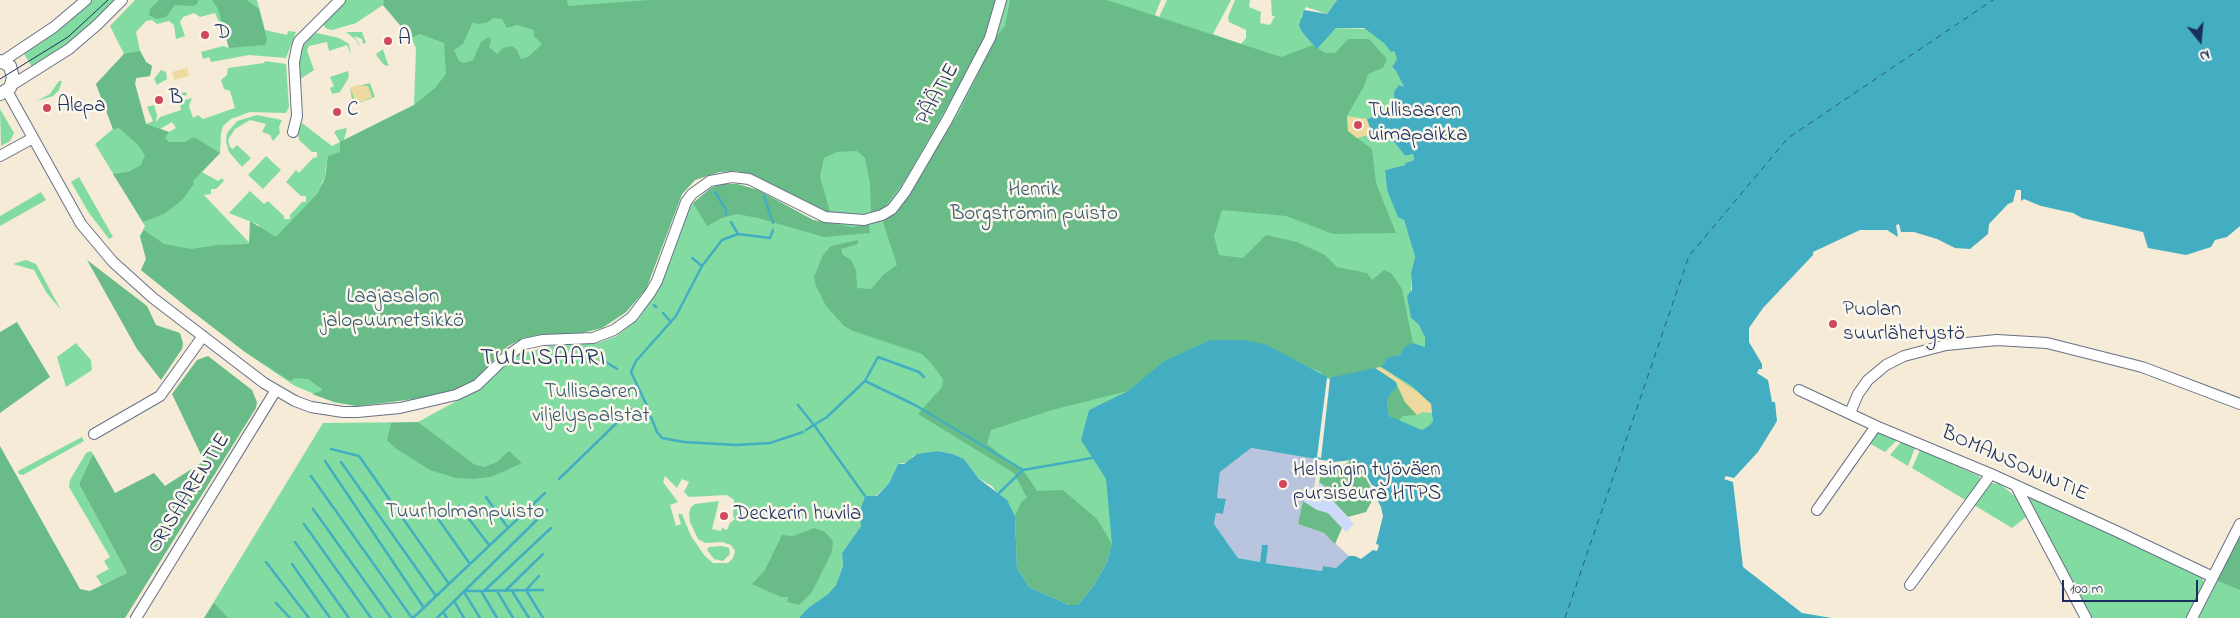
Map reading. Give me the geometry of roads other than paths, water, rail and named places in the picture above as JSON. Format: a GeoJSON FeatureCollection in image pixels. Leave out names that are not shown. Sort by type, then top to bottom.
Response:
{"type":"FeatureCollection","features":[{"type":"Feature","properties":{"kind":"main road"},"geometry":{"type":"LineString","coordinates":[[1,61],[12,72],[6,90]]}},
{"type":"Feature","properties":{"kind":"street"},"geometry":{"type":"LineString","coordinates":[[1,61],[54,27],[86,0]]}},
{"type":"Feature","properties":{"kind":"street"},"geometry":{"type":"LineString","coordinates":[[122,0],[93,30],[69,49],[6,90],[69,204],[94,242],[135,282],[203,336],[276,390]]}},
{"type":"Feature","properties":{"kind":"street"},"geometry":{"type":"LineString","coordinates":[[293,132],[297,116],[294,62],[299,41],[340,0]]}},
{"type":"Feature","properties":{"kind":"street","name":"PÄÄTIE"},"geometry":{"type":"LineString","coordinates":[[276,390],[311,407],[344,412],[427,403],[456,395],[477,385],[507,356],[524,344],[543,340],[593,338],[614,330],[632,317],[650,294],[657,281],[686,202],[692,194],[710,181],[732,176],[749,179],[812,212],[836,219],[864,220],[892,209],[898,202],[980,61],[990,38],[1001,0]]}},
{"type":"Feature","properties":{"kind":"street"},"geometry":{"type":"LineString","coordinates":[[0,156],[33,138]]}},
{"type":"Feature","properties":{"kind":"street"},"geometry":{"type":"LineString","coordinates":[[94,434],[160,396],[203,336]]}},
{"type":"Feature","properties":{"kind":"street"},"geometry":{"type":"LineString","coordinates":[[1850,413],[1858,394],[1868,380],[1886,365],[1904,356],[1946,344],[1997,340],[2047,343],[2142,367],[2240,404]]}},
{"type":"Feature","properties":{"kind":"street","name":"ORISAARENTIE"},"geometry":{"type":"LineString","coordinates":[[136,618],[276,390]]}},
{"type":"Feature","properties":{"kind":"street","name":"BOMANSONINTIE"},"geometry":{"type":"LineString","coordinates":[[1799,390],[1876,426],[1991,474],[2213,577]]}},
{"type":"Feature","properties":{"kind":"street"},"geometry":{"type":"LineString","coordinates":[[1817,510],[1876,426]]}},
{"type":"Feature","properties":{"kind":"street"},"geometry":{"type":"LineString","coordinates":[[1910,585],[1991,474]]}},
{"type":"Feature","properties":{"kind":"street"},"geometry":{"type":"LineString","coordinates":[[2016,486],[2086,618]]}},
{"type":"Feature","properties":{"kind":"street"},"geometry":{"type":"LineString","coordinates":[[2192,618],[2240,524]]}},
{"type":"Feature","properties":{"kind":"water"},"geometry":{"type":"Polygon","coordinates":[[[1337,0],[2240,0],[2240,226],[2227,237],[2215,240],[2211,247],[2186,255],[2148,248],[2143,232],[2082,218],[2073,213],[2041,206],[2024,199],[2021,201],[2021,190],[2016,190],[2013,202],[2008,204],[1989,224],[1988,234],[1970,249],[1955,248],[1937,239],[1914,232],[1901,232],[1899,224],[1896,225],[1898,237],[1887,230],[1860,230],[1813,252],[1813,255],[1763,308],[1749,328],[1749,342],[1762,364],[1762,369],[1759,369],[1757,373],[1768,380],[1772,402],[1775,402],[1777,421],[1758,452],[1734,478],[1726,476],[1724,479],[1733,482],[1743,567],[1802,613],[1832,618],[799,618],[836,585],[843,566],[842,553],[861,526],[860,511],[865,496],[877,496],[889,483],[898,464],[904,464],[917,454],[938,451],[953,454],[964,459],[979,479],[1007,500],[1015,516],[1017,568],[1029,587],[1069,605],[1078,605],[1094,585],[1107,562],[1112,544],[1106,479],[1081,440],[1089,410],[1128,391],[1164,361],[1210,340],[1243,340],[1265,344],[1329,378],[1375,368],[1396,382],[1397,386],[1388,397],[1387,407],[1389,416],[1422,430],[1429,426],[1433,421],[1431,404],[1412,386],[1381,367],[1388,357],[1400,355],[1404,347],[1413,343],[1425,347],[1425,338],[1419,325],[1411,318],[1407,296],[1412,290],[1411,273],[1415,257],[1404,220],[1398,217],[1387,190],[1385,170],[1405,165],[1414,160],[1413,154],[1405,156],[1395,143],[1372,134],[1367,119],[1393,110],[1395,108],[1394,92],[1399,85],[1404,87],[1392,67],[1397,59],[1394,51],[1391,52],[1384,43],[1364,28],[1336,28],[1317,49],[1302,32],[1299,25],[1304,10],[1327,14],[1337,0]],[[1251,448],[1220,472],[1217,498],[1226,499],[1223,514],[1216,513],[1214,524],[1238,558],[1260,562],[1262,545],[1268,545],[1266,563],[1322,571],[1323,566],[1336,568],[1349,556],[1361,559],[1373,550],[1377,551],[1379,545],[1376,544],[1383,516],[1375,495],[1377,491],[1371,484],[1363,467],[1352,460],[1334,462],[1251,448]]]}},
{"type":"Feature","properties":{"kind":"waterway"},"geometry":{"type":"LineString","coordinates":[[715,192],[726,210],[726,215]]}},
{"type":"Feature","properties":{"kind":"waterway"},"geometry":{"type":"LineString","coordinates":[[764,196],[773,223]]}},
{"type":"Feature","properties":{"kind":"waterway"},"geometry":{"type":"LineString","coordinates":[[731,222],[738,234]]}},
{"type":"Feature","properties":{"kind":"waterway"},"geometry":{"type":"LineString","coordinates":[[649,410],[631,372],[636,361],[676,316],[702,266],[722,240],[738,234],[770,238],[773,230]]}},
{"type":"Feature","properties":{"kind":"waterway"},"geometry":{"type":"LineString","coordinates":[[692,258],[702,266]]}},
{"type":"Feature","properties":{"kind":"waterway"},"geometry":{"type":"LineString","coordinates":[[663,313],[671,322]]}},
{"type":"Feature","properties":{"kind":"waterway"},"geometry":{"type":"LineString","coordinates":[[590,348],[594,352]]}},
{"type":"Feature","properties":{"kind":"waterway"},"geometry":{"type":"LineString","coordinates":[[798,405],[814,425],[827,417],[865,381],[878,357],[919,372],[924,377]]}},
{"type":"Feature","properties":{"kind":"waterway"},"geometry":{"type":"LineString","coordinates":[[601,359],[617,369]]}},
{"type":"Feature","properties":{"kind":"waterway"},"geometry":{"type":"LineString","coordinates":[[865,381],[915,405],[1023,470],[1092,458]]}},
{"type":"Feature","properties":{"kind":"waterway"},"geometry":{"type":"LineString","coordinates":[[559,479],[631,409]]}},
{"type":"Feature","properties":{"kind":"waterway"},"geometry":{"type":"LineString","coordinates":[[651,417],[657,432],[662,438],[684,442],[736,445],[770,443],[803,432]]}},
{"type":"Feature","properties":{"kind":"waterway"},"geometry":{"type":"LineString","coordinates":[[806,430],[814,425],[865,496]]}},
{"type":"Feature","properties":{"kind":"waterway"},"geometry":{"type":"LineString","coordinates":[[331,449],[359,456],[449,584]]}},
{"type":"Feature","properties":{"kind":"waterway"},"geometry":{"type":"LineString","coordinates":[[325,461],[424,608]]}},
{"type":"Feature","properties":{"kind":"waterway"},"geometry":{"type":"LineString","coordinates":[[341,462],[436,596]]}},
{"type":"Feature","properties":{"kind":"waterway"},"geometry":{"type":"LineString","coordinates":[[999,493],[1023,470]]}},
{"type":"Feature","properties":{"kind":"waterway"},"geometry":{"type":"LineString","coordinates":[[311,476],[412,618]]}},
{"type":"Feature","properties":{"kind":"waterway"},"geometry":{"type":"LineString","coordinates":[[413,618],[545,493]]}},
{"type":"Feature","properties":{"kind":"waterway"},"geometry":{"type":"LineString","coordinates":[[486,497],[508,528]]}},
{"type":"Feature","properties":{"kind":"waterway"},"geometry":{"type":"LineString","coordinates":[[459,506],[489,545]]}},
{"type":"Feature","properties":{"kind":"waterway"},"geometry":{"type":"LineString","coordinates":[[313,509],[391,618]]}},
{"type":"Feature","properties":{"kind":"waterway"},"geometry":{"type":"LineString","coordinates":[[437,618],[547,510]]}},
{"type":"Feature","properties":{"kind":"waterway"},"geometry":{"type":"LineString","coordinates":[[434,513],[470,564]]}},
{"type":"Feature","properties":{"kind":"waterway"},"geometry":{"type":"LineString","coordinates":[[304,524],[371,618]]}},
{"type":"Feature","properties":{"kind":"waterway"},"geometry":{"type":"LineString","coordinates":[[484,591],[551,528]]}},
{"type":"Feature","properties":{"kind":"waterway"},"geometry":{"type":"LineString","coordinates":[[295,542],[349,618]]}},
{"type":"Feature","properties":{"kind":"waterway"},"geometry":{"type":"LineString","coordinates":[[505,591],[543,554]]}},
{"type":"Feature","properties":{"kind":"waterway"},"geometry":{"type":"LineString","coordinates":[[266,562],[309,618]]}},
{"type":"Feature","properties":{"kind":"waterway"},"geometry":{"type":"LineString","coordinates":[[292,564],[330,618]]}},
{"type":"Feature","properties":{"kind":"waterway"},"geometry":{"type":"LineString","coordinates":[[539,576],[526,590],[543,618]]}},
{"type":"Feature","properties":{"kind":"waterway"},"geometry":{"type":"LineString","coordinates":[[465,591],[543,590]]}},
{"type":"Feature","properties":{"kind":"waterway"},"geometry":{"type":"LineString","coordinates":[[481,591],[497,618]]}},
{"type":"Feature","properties":{"kind":"waterway"},"geometry":{"type":"LineString","coordinates":[[497,591],[513,618]]}},
{"type":"Feature","properties":{"kind":"waterway"},"geometry":{"type":"LineString","coordinates":[[512,591],[529,618]]}},
{"type":"Feature","properties":{"kind":"waterway"},"geometry":{"type":"LineString","coordinates":[[464,592],[480,618]]}},
{"type":"Feature","properties":{"kind":"waterway"},"geometry":{"type":"LineString","coordinates":[[454,601],[464,618]]}},
{"type":"Feature","properties":{"kind":"waterway"},"geometry":{"type":"LineString","coordinates":[[276,603],[290,618]]}},
{"type":"Feature","properties":{"kind":"waterway"},"geometry":{"type":"LineString","coordinates":[[443,612],[447,618]]}},
{"type":"Feature","properties":{"kind":"tram line"},"geometry":{"type":"LineString","coordinates":[[0,79],[68,37],[108,0]]}},
{"type":"Feature","properties":{"kind":"place","name":"D"},"geometry":{"type":"Point","coordinates":[205,35]}},
{"type":"Feature","properties":{"kind":"place","name":"A"},"geometry":{"type":"Point","coordinates":[388,41]}},
{"type":"Feature","properties":{"kind":"place","name":"B"},"geometry":{"type":"Point","coordinates":[159,100]}},
{"type":"Feature","properties":{"kind":"place","name":"Alepa"},"geometry":{"type":"Point","coordinates":[47,108]}},
{"type":"Feature","properties":{"kind":"place","name":"C"},"geometry":{"type":"Point","coordinates":[337,112]}},
{"type":"Feature","properties":{"kind":"place","name":"Tullisaaren uimapaikka"},"geometry":{"type":"Point","coordinates":[1358,125]}},
{"type":"Feature","properties":{"kind":"place","name":"Puolan suurlähetystö"},"geometry":{"type":"Point","coordinates":[1833,324]}},
{"type":"Feature","properties":{"kind":"place","name":"Helsingin työväen pursiseura HTPS"},"geometry":{"type":"Point","coordinates":[1283,484]}},
{"type":"Feature","properties":{"kind":"place","name":"Deckerin huvila"},"geometry":{"type":"Point","coordinates":[724,516]}},
{"type":"Feature","properties":{"kind":"district","name":"TULLISAARI"},"geometry":{"type":"Point","coordinates":[543,360]}},
{"type":"Feature","properties":{"kind":"park label","name":"Henrik Borgströmin puisto"},"geometry":{"type":"Point","coordinates":[1034,204]}},
{"type":"Feature","properties":{"kind":"park label","name":"Laajasalon jalopuumetsikkö"},"geometry":{"type":"Point","coordinates":[393,311]}},
{"type":"Feature","properties":{"kind":"park label","name":"Tullisaaren viljelyspalstat"},"geometry":{"type":"Point","coordinates":[591,406]}},
{"type":"Feature","properties":{"kind":"park label","name":"Tuurholmanpuisto"},"geometry":{"type":"Point","coordinates":[465,514]}}]}
